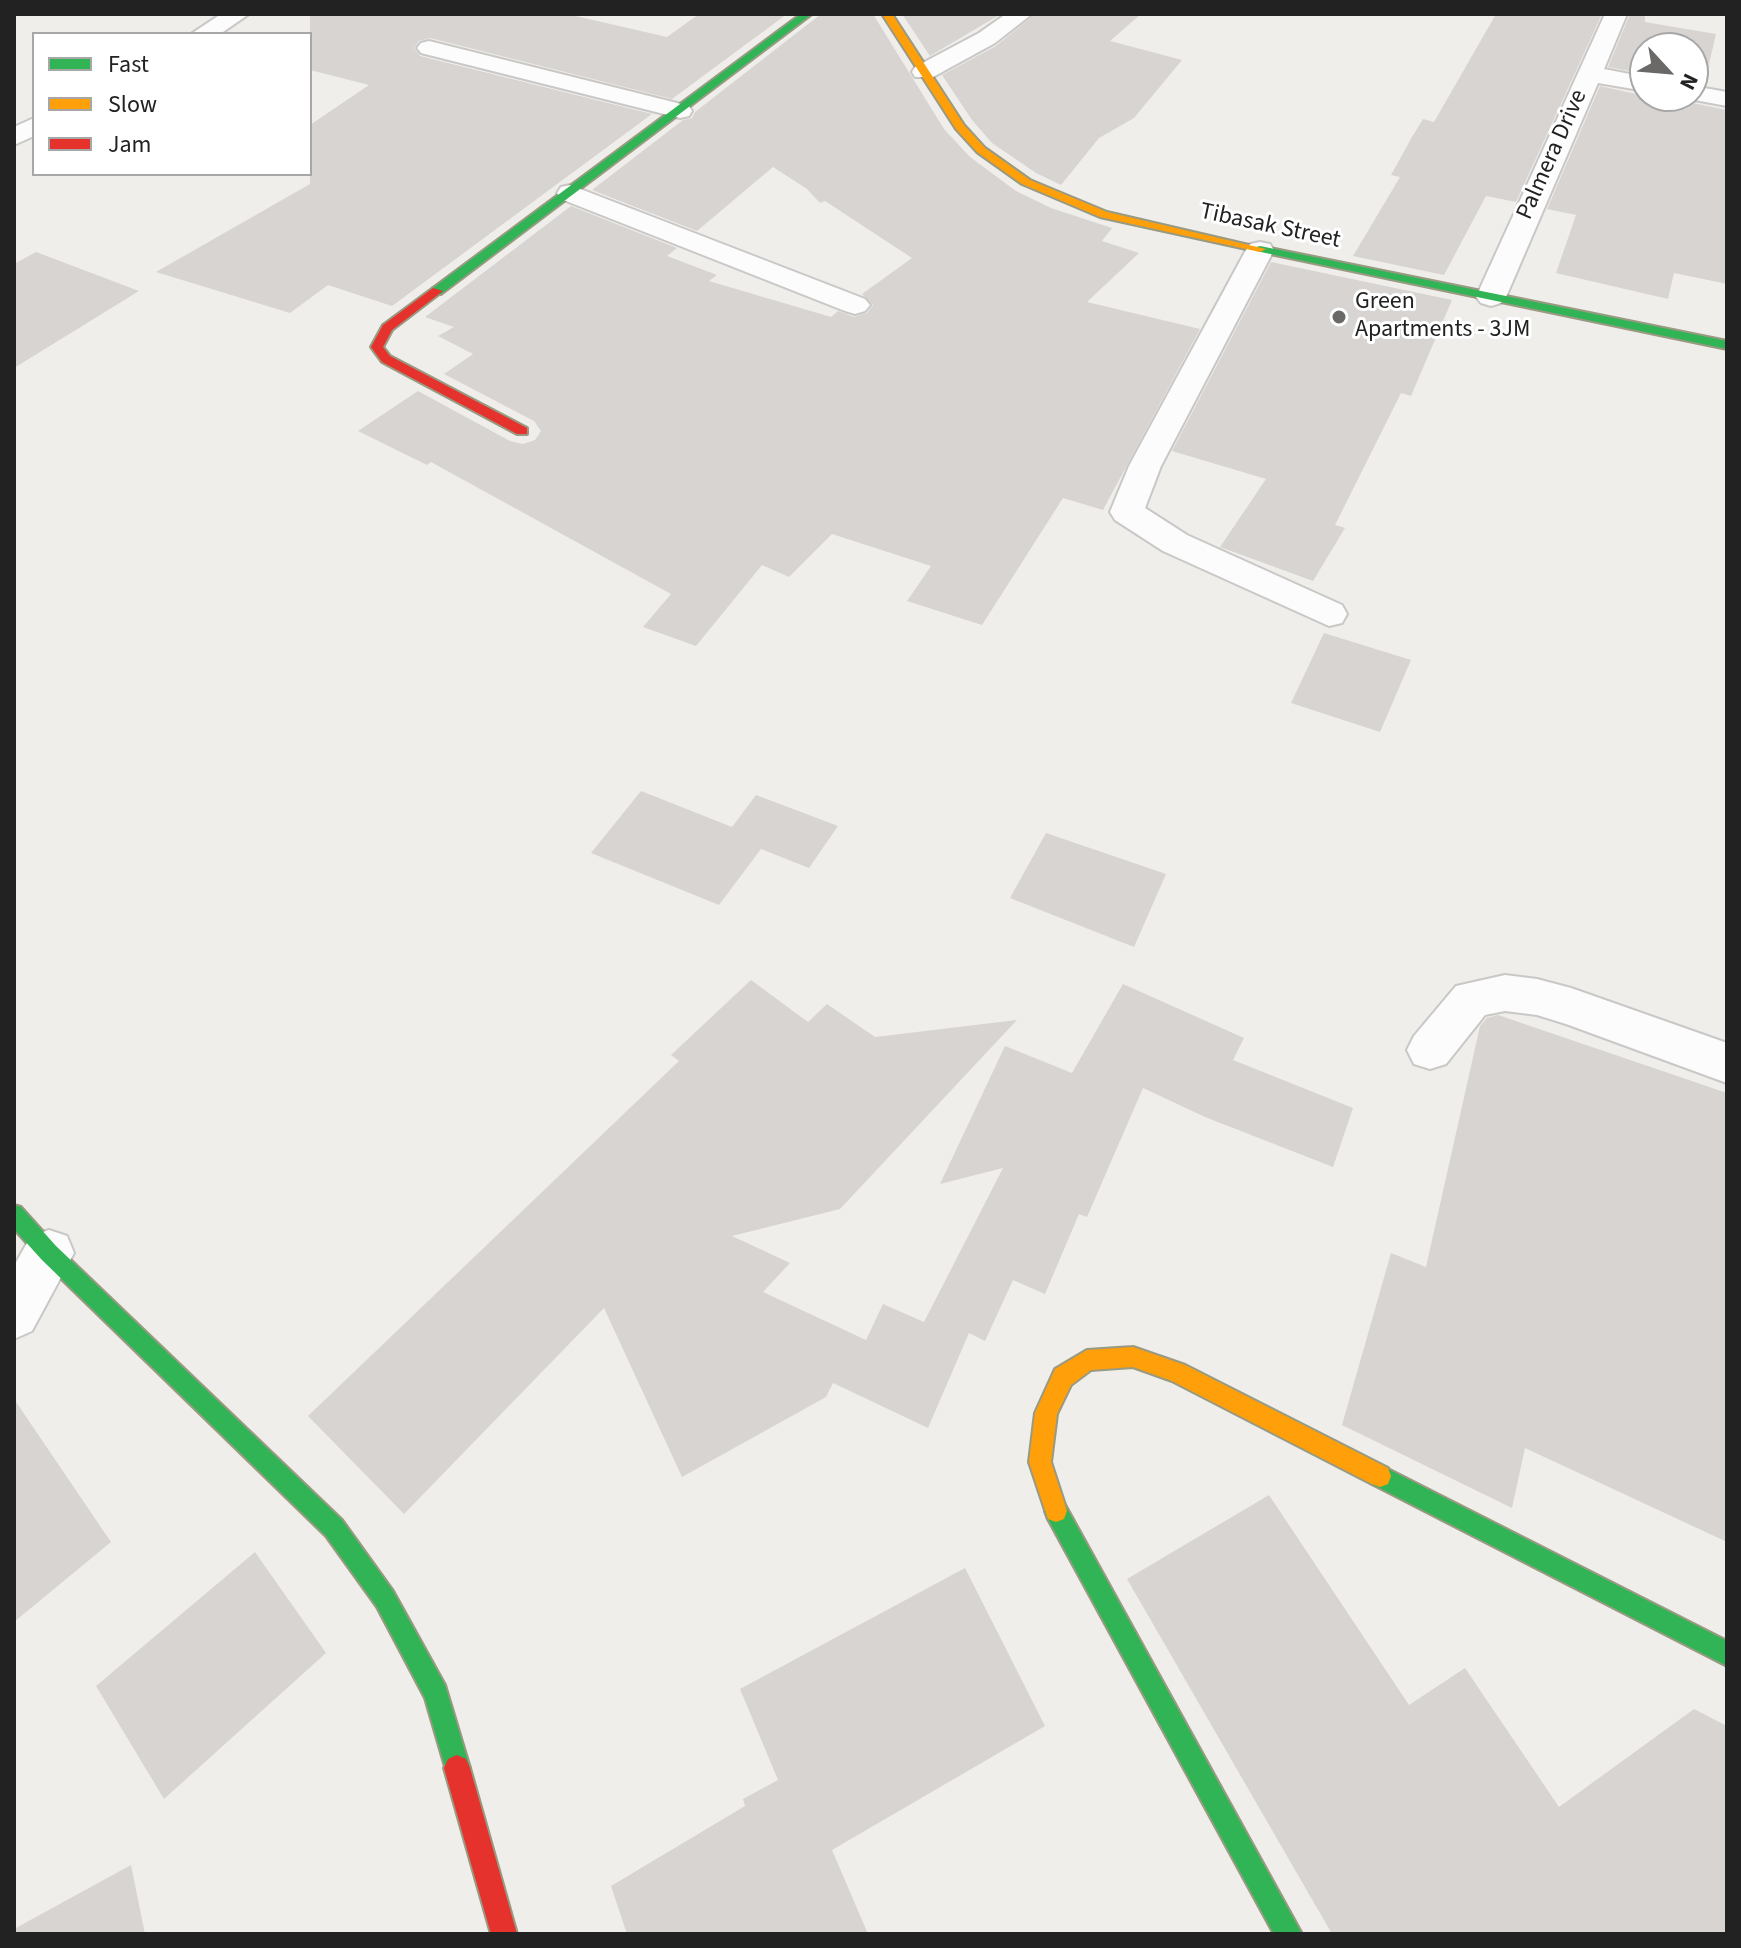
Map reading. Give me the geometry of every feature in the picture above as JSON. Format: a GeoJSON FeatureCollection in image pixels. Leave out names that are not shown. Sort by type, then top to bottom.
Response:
{"type":"FeatureCollection","features":[{"type":"Feature","properties":{"kind":"street"},"geometry":{"type":"LineString","coordinates":[[206,32],[238,14]]}},
{"type":"Feature","properties":{"kind":"street"},"geometry":{"type":"LineString","coordinates":[[522,431],[386,359],[377,347],[387,328],[680,111],[804,14]]}},
{"type":"Feature","properties":{"kind":"street","name":"Tibasak Street"},"geometry":{"type":"LineString","coordinates":[[887,14],[960,127],[981,150],[1026,182],[1104,215],[1727,345]]}},
{"type":"Feature","properties":{"kind":"street"},"geometry":{"type":"LineString","coordinates":[[924,72],[987,38],[1021,14]]}},
{"type":"Feature","properties":{"kind":"street","name":"Palmera Drive"},"geometry":{"type":"LineString","coordinates":[[1491,297],[1616,14]]}},
{"type":"Feature","properties":{"kind":"street"},"geometry":{"type":"LineString","coordinates":[[429,48],[680,111]]}},
{"type":"Feature","properties":{"kind":"street"},"geometry":{"type":"LineString","coordinates":[[1588,74],[1629,81]]}},
{"type":"Feature","properties":{"kind":"street"},"geometry":{"type":"LineString","coordinates":[[14,137],[32,127]]}},
{"type":"Feature","properties":{"kind":"street"},"geometry":{"type":"LineString","coordinates":[[570,193],[855,305]]}},
{"type":"Feature","properties":{"kind":"street"},"geometry":{"type":"LineString","coordinates":[[1260,250],[1145,466],[1127,512],[1159,535],[1329,614]]}},
{"type":"Feature","properties":{"kind":"street"},"geometry":{"type":"LineString","coordinates":[[1430,1050],[1472,999],[1505,993],[1560,1004],[1727,1063]]}},
{"type":"Feature","properties":{"kind":"street"},"geometry":{"type":"LineString","coordinates":[[14,1214],[49,1253],[334,1528],[385,1599],[436,1694],[504,1934]]}},
{"type":"Feature","properties":{"kind":"street"},"geometry":{"type":"LineString","coordinates":[[14,1314],[49,1253]]}},
{"type":"Feature","properties":{"kind":"street"},"geometry":{"type":"LineString","coordinates":[[1289,1934],[1059,1520],[1040,1462],[1046,1413],[1063,1377],[1087,1360],[1133,1357],[1177,1372],[1727,1654]]}},
{"type":"Feature","properties":{"kind":"building"},"geometry":{"type":"Polygon","coordinates":[[[310,14],[567,14],[667,37],[699,14],[787,14],[672,99],[430,38],[419,41],[414,48],[420,56],[652,114],[392,306],[328,285],[290,313],[156,272],[310,184],[312,124],[369,85],[312,71],[310,14]]]}},
{"type":"Feature","properties":{"kind":"building"},"geometry":{"type":"Polygon","coordinates":[[[821,14],[873,14],[944,129],[970,157],[1016,191],[1051,208],[1112,228],[1102,241],[1139,253],[1087,302],[1200,329],[1103,510],[1063,498],[982,625],[907,601],[931,566],[832,534],[789,577],[762,565],[696,646],[643,627],[671,594],[431,462],[427,465],[358,431],[418,391],[510,441],[523,444],[535,440],[541,431],[534,421],[444,374],[473,354],[438,336],[454,327],[425,317],[571,206],[677,248],[667,256],[717,275],[709,281],[831,317],[838,311],[854,317],[867,313],[873,305],[862,294],[912,258],[825,201],[820,203],[807,189],[773,167],[697,231],[592,190],[683,120],[692,118],[695,112],[821,14]]]}},
{"type":"Feature","properties":{"kind":"building"},"geometry":{"type":"Polygon","coordinates":[[[902,14],[1001,14],[930,56],[902,14]]]}},
{"type":"Feature","properties":{"kind":"building"},"geometry":{"type":"Polygon","coordinates":[[[1035,14],[1141,14],[1110,41],[1182,60],[1134,118],[1099,138],[1061,185],[1036,173],[992,143],[972,120],[942,75],[996,46],[1035,14]]]}},
{"type":"Feature","properties":{"kind":"building"},"geometry":{"type":"Polygon","coordinates":[[[1496,14],[1602,14],[1516,202],[1486,196],[1444,275],[1353,256],[1400,177],[1391,175],[1412,137],[1423,119],[1434,122],[1496,14]]]}},
{"type":"Feature","properties":{"kind":"building"},"geometry":{"type":"Polygon","coordinates":[[[1630,14],[1645,14],[1645,22],[1704,32],[1629,32],[1629,71],[1608,67],[1630,14]]]}},
{"type":"Feature","properties":{"kind":"building"},"geometry":{"type":"Polygon","coordinates":[[[1709,33],[1716,34],[1709,64],[1709,33]]]}},
{"type":"Feature","properties":{"kind":"building"},"geometry":{"type":"Polygon","coordinates":[[[1600,86],[1629,92],[1629,112],[1709,112],[1709,106],[1727,110],[1727,284],[1674,273],[1668,299],[1556,273],[1576,215],[1547,209],[1600,86]]]}},
{"type":"Feature","properties":{"kind":"building"},"geometry":{"type":"Polygon","coordinates":[[[36,252],[139,291],[14,368],[14,264],[36,252]]]}},
{"type":"Feature","properties":{"kind":"building"},"geometry":{"type":"Polygon","coordinates":[[[1271,262],[1452,300],[1411,396],[1401,393],[1335,525],[1345,528],[1313,581],[1220,547],[1266,479],[1172,451],[1271,262]]]}},
{"type":"Feature","properties":{"kind":"building"},"geometry":{"type":"Polygon","coordinates":[[[1324,633],[1411,660],[1380,732],[1291,703],[1324,633]]]}},
{"type":"Feature","properties":{"kind":"building"},"geometry":{"type":"Polygon","coordinates":[[[641,791],[732,827],[756,795],[838,826],[809,868],[761,849],[719,905],[591,853],[641,791]]]}},
{"type":"Feature","properties":{"kind":"building"},"geometry":{"type":"Polygon","coordinates":[[[1046,833],[1166,874],[1134,947],[1010,898],[1046,833]]]}},
{"type":"Feature","properties":{"kind":"building"},"geometry":{"type":"Polygon","coordinates":[[[751,980],[808,1022],[827,1004],[875,1037],[1017,1020],[840,1209],[732,1236],[790,1263],[763,1292],[866,1340],[883,1304],[924,1322],[1003,1168],[940,1184],[1005,1046],[1072,1073],[1123,984],[1244,1038],[1233,1060],[1353,1108],[1333,1167],[1205,1117],[1143,1088],[1087,1217],[1079,1214],[1045,1294],[1013,1280],[985,1341],[969,1333],[928,1428],[833,1383],[826,1397],[682,1477],[604,1308],[404,1514],[308,1416],[679,1061],[671,1055],[751,980]]]}},
{"type":"Feature","properties":{"kind":"building"},"geometry":{"type":"Polygon","coordinates":[[[1498,1015],[1727,1093],[1727,1542],[1525,1448],[1512,1508],[1342,1425],[1391,1253],[1426,1267],[1480,1026],[1487,1018],[1498,1015]]]}},
{"type":"Feature","properties":{"kind":"building"},"geometry":{"type":"Polygon","coordinates":[[[14,1399],[111,1542],[14,1622],[14,1399]]]}},
{"type":"Feature","properties":{"kind":"building"},"geometry":{"type":"Polygon","coordinates":[[[1269,1495],[1409,1705],[1465,1668],[1559,1807],[1694,1709],[1727,1726],[1727,1934],[1332,1934],[1127,1579],[1269,1495]]]}},
{"type":"Feature","properties":{"kind":"building"},"geometry":{"type":"Polygon","coordinates":[[[255,1552],[326,1653],[164,1799],[96,1686],[255,1552]]]}},
{"type":"Feature","properties":{"kind":"building"},"geometry":{"type":"Polygon","coordinates":[[[965,1568],[1045,1726],[832,1850],[868,1934],[627,1934],[611,1886],[745,1806],[743,1799],[778,1780],[740,1689],[965,1568]]]}},
{"type":"Feature","properties":{"kind":"building"},"geometry":{"type":"Polygon","coordinates":[[[131,1865],[145,1934],[14,1934],[14,1929],[131,1865]]]}},
{"type":"Feature","properties":{"kind":"traffic: fast"},"geometry":{"type":"LineString","coordinates":[[437,291],[807,14]]}},
{"type":"Feature","properties":{"kind":"traffic: fast"},"geometry":{"type":"LineString","coordinates":[[1260,249],[1727,345]]}},
{"type":"Feature","properties":{"kind":"traffic: fast"},"geometry":{"type":"LineString","coordinates":[[14,1214],[49,1253],[334,1528],[385,1599],[436,1694],[457,1768]]}},
{"type":"Feature","properties":{"kind":"traffic: fast"},"geometry":{"type":"LineString","coordinates":[[1380,1476],[1727,1654]]}},
{"type":"Feature","properties":{"kind":"traffic: fast"},"geometry":{"type":"LineString","coordinates":[[1056,1511],[1289,1934]]}},
{"type":"Feature","properties":{"kind":"traffic: slow"},"geometry":{"type":"LineString","coordinates":[[887,14],[960,127],[981,150],[1026,182],[1104,215],[1260,249]]}},
{"type":"Feature","properties":{"kind":"traffic: slow"},"geometry":{"type":"LineString","coordinates":[[1056,1511],[1040,1462],[1046,1413],[1063,1377],[1087,1360],[1133,1357],[1177,1372],[1380,1476]]}},
{"type":"Feature","properties":{"kind":"traffic: jam"},"geometry":{"type":"LineString","coordinates":[[437,291],[387,328],[377,347],[386,359],[522,431]]}},
{"type":"Feature","properties":{"kind":"traffic: jam"},"geometry":{"type":"LineString","coordinates":[[457,1768],[504,1934]]}},
{"type":"Feature","properties":{"kind":"place","name":"Green Apartments - 3JM"},"geometry":{"type":"Point","coordinates":[1339,317]}}]}
